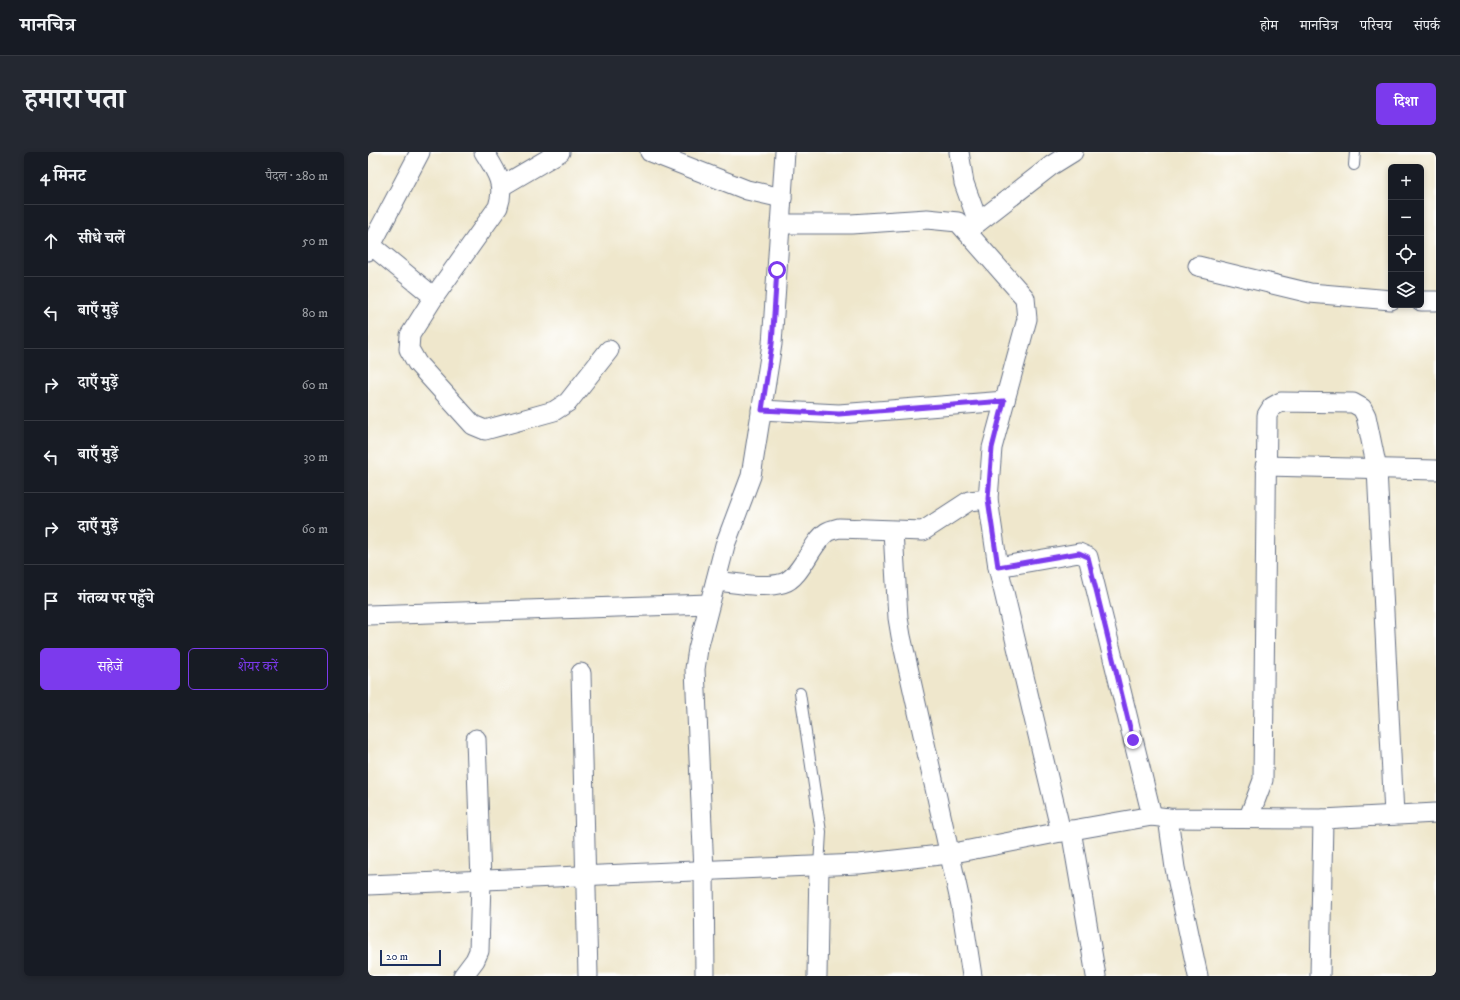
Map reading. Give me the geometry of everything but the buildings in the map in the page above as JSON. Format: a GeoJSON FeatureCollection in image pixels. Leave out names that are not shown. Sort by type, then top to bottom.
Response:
{"type":"FeatureCollection","features":[{"type":"Feature","properties":{"kind":"street"},"geometry":{"type":"LineString","coordinates":[[420,152],[370,248],[434,297]]}},
{"type":"Feature","properties":{"kind":"street"},"geometry":{"type":"LineString","coordinates":[[484,152],[502,186],[502,196],[498,207],[434,297],[410,335],[409,349],[417,362],[473,425],[484,430],[554,411],[568,402],[609,350]]}},
{"type":"Feature","properties":{"kind":"street"},"geometry":{"type":"LineString","coordinates":[[502,186],[560,152]]}},
{"type":"Feature","properties":{"kind":"street"},"geometry":{"type":"LineString","coordinates":[[650,152],[747,190],[782,198]]}},
{"type":"Feature","properties":{"kind":"street"},"geometry":{"type":"LineString","coordinates":[[705,976],[704,871],[695,669],[725,545],[752,476],[772,344],[784,152]]}},
{"type":"Feature","properties":{"kind":"street"},"geometry":{"type":"LineString","coordinates":[[959,152],[972,227],[1025,298],[1027,319],[992,448],[988,499],[998,567],[1066,831],[1096,976]]}},
{"type":"Feature","properties":{"kind":"street"},"geometry":{"type":"LineString","coordinates":[[972,227],[1052,165],[1073,152]]}},
{"type":"Feature","properties":{"kind":"street"},"geometry":{"type":"LineString","coordinates":[[780,224],[851,224],[926,219],[958,222],[972,227]]}},
{"type":"Feature","properties":{"kind":"street"},"geometry":{"type":"LineString","coordinates":[[1198,266],[1310,293],[1388,300]]}},
{"type":"Feature","properties":{"kind":"street"},"geometry":{"type":"LineString","coordinates":[[1424,301],[1436,301]]}},
{"type":"Feature","properties":{"kind":"street"},"geometry":{"type":"LineString","coordinates":[[762,410],[839,414],[1004,401]]}},
{"type":"Feature","properties":{"kind":"street"},"geometry":{"type":"LineString","coordinates":[[1248,817],[1263,780],[1265,466],[1267,415],[1272,407],[1282,402],[1352,403],[1362,408],[1366,416],[1377,470],[1394,815]]}},
{"type":"Feature","properties":{"kind":"street"},"geometry":{"type":"LineString","coordinates":[[1265,466],[1377,470],[1436,470]]}},
{"type":"Feature","properties":{"kind":"street"},"geometry":{"type":"LineString","coordinates":[[716,581],[772,586],[785,583],[794,575],[819,540],[827,532],[839,528],[923,531],[969,501],[988,499]]}},
{"type":"Feature","properties":{"kind":"street"},"geometry":{"type":"LineString","coordinates":[[893,531],[898,618],[901,636],[961,905],[972,976]]}},
{"type":"Feature","properties":{"kind":"street"},"geometry":{"type":"LineString","coordinates":[[998,567],[1079,553],[1088,557],[1175,868],[1198,976]]}},
{"type":"Feature","properties":{"kind":"street"},"geometry":{"type":"LineString","coordinates":[[368,615],[710,604]]}},
{"type":"Feature","properties":{"kind":"street"},"geometry":{"type":"LineString","coordinates":[[581,673],[588,976]]}},
{"type":"Feature","properties":{"kind":"street"},"geometry":{"type":"LineString","coordinates":[[463,976],[475,960],[479,951],[481,880],[476,739]]}},
{"type":"Feature","properties":{"kind":"street"},"geometry":{"type":"LineString","coordinates":[[368,885],[585,875],[819,867],[949,854],[1066,831],[1160,817],[1323,818],[1436,813]]}},
{"type":"Feature","properties":{"kind":"street"},"geometry":{"type":"LineString","coordinates":[[1320,976],[1323,818]]}},
{"type":"Feature","properties":{"kind":"street"},"geometry":{"type":"LineString","coordinates":[[817,976],[819,867]]}},
{"type":"Feature","properties":{"kind":"lane"},"geometry":{"type":"LineString","coordinates":[[1354,152],[1354,165]]}},
{"type":"Feature","properties":{"kind":"lane"},"geometry":{"type":"LineString","coordinates":[[800,693],[821,832],[819,867]]}},
{"type":"Feature","properties":{"kind":"route"},"geometry":{"type":"LineString","coordinates":[[777,270],[772,344],[762,410],[839,414],[1004,401],[992,448],[988,499],[998,567],[1079,553],[1088,557],[1133,740]]}}]}
